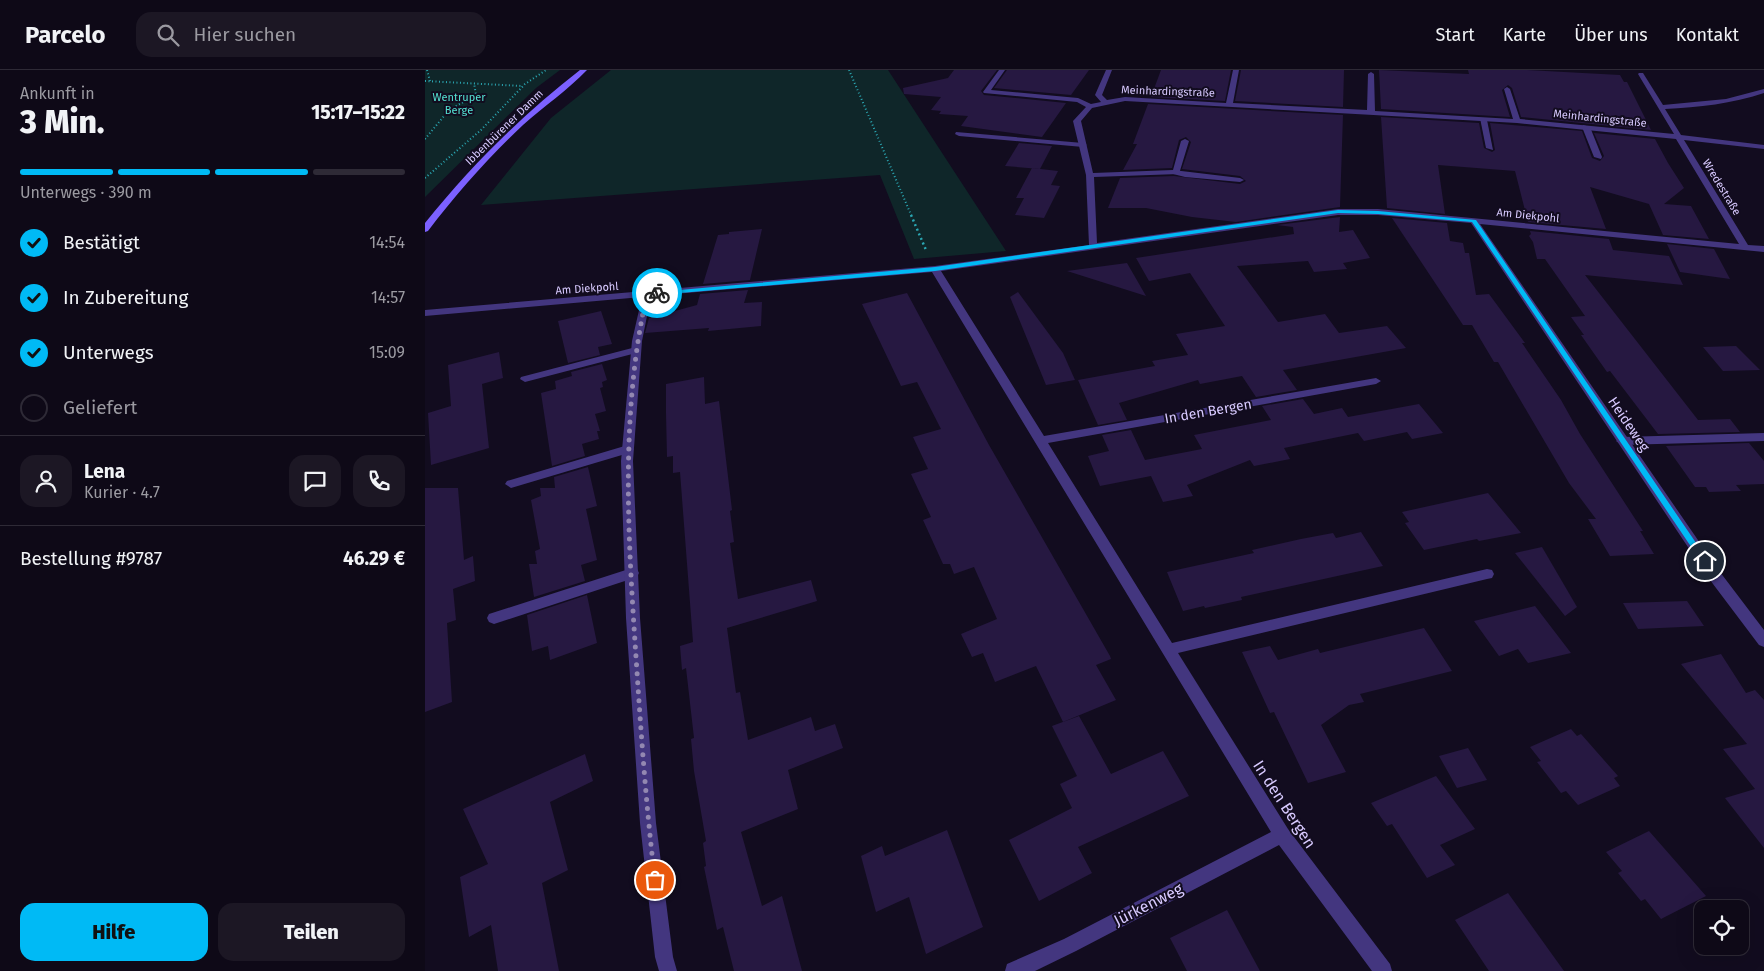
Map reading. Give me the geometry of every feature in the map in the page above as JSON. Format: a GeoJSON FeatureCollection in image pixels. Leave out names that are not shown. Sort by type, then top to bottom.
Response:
{"type":"FeatureCollection","features":[{"type":"Feature","properties":{"kind":"main road","name":"Ibbenbürener Damm"},"geometry":{"type":"LineString","coordinates":[[425,230],[483,160],[527,118],[584,70]]}},
{"type":"Feature","properties":{"kind":"street","name":"Meinhardingstraße"},"geometry":{"type":"LineString","coordinates":[[1002,70],[986,92],[1078,100],[1091,106],[1125,99],[1229,104],[1517,122],[1680,139]]}},
{"type":"Feature","properties":{"kind":"street","name":"Meinhardingstraße"},"geometry":{"type":"LineString","coordinates":[[1106,103],[1098,96],[1109,70]]}},
{"type":"Feature","properties":{"kind":"street","name":"Meinhardingstraße"},"geometry":{"type":"LineString","coordinates":[[1229,104],[1236,70]]}},
{"type":"Feature","properties":{"kind":"street","name":"Wredestraße"},"geometry":{"type":"LineString","coordinates":[[1640,72],[1745,247]]}},
{"type":"Feature","properties":{"kind":"street"},"geometry":{"type":"LineString","coordinates":[[1371,74],[1371,114]]}},
{"type":"Feature","properties":{"kind":"street"},"geometry":{"type":"LineString","coordinates":[[1507,89],[1517,122]]}},
{"type":"Feature","properties":{"kind":"street"},"geometry":{"type":"LineString","coordinates":[[1661,107],[1706,104],[1750,96],[1764,91]]}},
{"type":"Feature","properties":{"kind":"street"},"geometry":{"type":"LineString","coordinates":[[1091,106],[1077,121],[1090,175],[1093,245]]}},
{"type":"Feature","properties":{"kind":"street"},"geometry":{"type":"LineString","coordinates":[[1483,120],[1490,148]]}},
{"type":"Feature","properties":{"kind":"street"},"geometry":{"type":"LineString","coordinates":[[1586,128],[1598,156]]}},
{"type":"Feature","properties":{"kind":"street"},"geometry":{"type":"LineString","coordinates":[[959,134],[1083,145]]}},
{"type":"Feature","properties":{"kind":"street","name":"Wredestraße"},"geometry":{"type":"LineString","coordinates":[[1680,139],[1764,147]]}},
{"type":"Feature","properties":{"kind":"street"},"geometry":{"type":"LineString","coordinates":[[1176,172],[1185,141]]}},
{"type":"Feature","properties":{"kind":"street"},"geometry":{"type":"LineString","coordinates":[[1090,175],[1176,172],[1185,175],[1240,180]]}},
{"type":"Feature","properties":{"kind":"street","name":"Am Diekpohl"},"geometry":{"type":"LineString","coordinates":[[425,313],[935,269],[1093,245],[1338,212],[1378,212],[1764,249]]}},
{"type":"Feature","properties":{"kind":"street","name":"Heideweg"},"geometry":{"type":"LineString","coordinates":[[1474,221],[1715,576],[1764,641]]}},
{"type":"Feature","properties":{"kind":"street","name":"In den Bergen"},"geometry":{"type":"LineString","coordinates":[[935,269],[1039,442],[1282,835],[1383,971]]}},
{"type":"Feature","properties":{"kind":"street"},"geometry":{"type":"LineString","coordinates":[[647,294],[636,350],[628,450],[632,573],[648,823],[664,957],[668,971]]}},
{"type":"Feature","properties":{"kind":"street"},"geometry":{"type":"LineString","coordinates":[[525,378],[636,350]]}},
{"type":"Feature","properties":{"kind":"street","name":"In den Bergen"},"geometry":{"type":"LineString","coordinates":[[1039,442],[1376,381]]}},
{"type":"Feature","properties":{"kind":"street"},"geometry":{"type":"LineString","coordinates":[[1622,441],[1764,437]]}},
{"type":"Feature","properties":{"kind":"street"},"geometry":{"type":"LineString","coordinates":[[511,484],[628,450]]}},
{"type":"Feature","properties":{"kind":"street"},"geometry":{"type":"LineString","coordinates":[[494,618],[632,573]]}},
{"type":"Feature","properties":{"kind":"street"},"geometry":{"type":"LineString","coordinates":[[1167,650],[1487,574]]}},
{"type":"Feature","properties":{"kind":"street","name":"Jürkenweg"},"geometry":{"type":"LineString","coordinates":[[1014,971],[1070,945],[1282,835]]}},
{"type":"Feature","properties":{"kind":"path"},"geometry":{"type":"LineString","coordinates":[[427,70],[430,81]]}},
{"type":"Feature","properties":{"kind":"path"},"geometry":{"type":"LineString","coordinates":[[425,178],[481,130],[523,86],[545,70]]}},
{"type":"Feature","properties":{"kind":"path"},"geometry":{"type":"LineString","coordinates":[[849,70],[910,215],[935,269]]}},
{"type":"Feature","properties":{"kind":"path"},"geometry":{"type":"LineString","coordinates":[[425,81],[523,86]]}},
{"type":"Feature","properties":{"kind":"path"},"geometry":{"type":"LineString","coordinates":[[425,139],[449,110],[476,95],[474,82]]}},
{"type":"Feature","properties":{"kind":"green space","name":"Wentruper Berge"},"geometry":{"type":"Polygon","coordinates":[[[425,70],[560,70],[536,88],[425,197],[425,70]]]}},
{"type":"Feature","properties":{"kind":"green space"},"geometry":{"type":"Polygon","coordinates":[[[611,70],[888,70],[1006,251],[914,259],[880,175],[481,205],[551,118],[611,70]]]}},
{"type":"Feature","properties":{"kind":"building"},"geometry":{"type":"Polygon","coordinates":[[[954,70],[997,70],[981,91],[984,95],[1066,103],[1042,137],[961,126],[968,116],[939,114],[941,111],[931,110],[941,97],[904,94],[903,88],[948,78],[954,70]]]}},
{"type":"Feature","properties":{"kind":"building"},"geometry":{"type":"Polygon","coordinates":[[[1007,70],[1089,70],[1071,95],[994,88],[1007,70]]]}},
{"type":"Feature","properties":{"kind":"building"},"geometry":{"type":"Polygon","coordinates":[[[1161,70],[1231,70],[1225,101],[1151,97],[1161,70]]]}},
{"type":"Feature","properties":{"kind":"building"},"geometry":{"type":"Polygon","coordinates":[[[1241,70],[1344,70],[1343,107],[1235,101],[1241,70]]]}},
{"type":"Feature","properties":{"kind":"building"},"geometry":{"type":"Polygon","coordinates":[[[1379,70],[1469,74],[1468,70],[1527,70],[1620,75],[1624,82],[1627,82],[1651,130],[1521,117],[1512,88],[1508,85],[1502,90],[1510,117],[1381,109],[1379,70]]]}},
{"type":"Feature","properties":{"kind":"building"},"geometry":{"type":"Polygon","coordinates":[[[1148,104],[1343,115],[1340,207],[1236,222],[1192,217],[1146,208],[1108,208],[1120,178],[1174,176],[1240,184],[1246,181],[1240,176],[1182,169],[1191,142],[1186,137],[1179,140],[1172,168],[1123,170],[1137,144],[1133,144],[1148,104]]]}},
{"type":"Feature","properties":{"kind":"building"},"geometry":{"type":"Polygon","coordinates":[[[1381,117],[1479,123],[1484,148],[1492,152],[1495,150],[1490,123],[1582,131],[1592,158],[1600,161],[1604,156],[1594,133],[1655,139],[1684,188],[1664,204],[1691,206],[1709,239],[1663,235],[1649,204],[1590,187],[1606,229],[1528,222],[1515,171],[1438,165],[1445,214],[1387,208],[1381,117]]]}},
{"type":"Feature","properties":{"kind":"building"},"geometry":{"type":"Polygon","coordinates":[[[1019,143],[1052,146],[1040,169],[1005,166],[1019,143]]]}},
{"type":"Feature","properties":{"kind":"building"},"geometry":{"type":"Polygon","coordinates":[[[1032,168],[1058,171],[1051,185],[1060,186],[1044,218],[1015,215],[1024,198],[1016,198],[1032,168]]]}},
{"type":"Feature","properties":{"kind":"building"},"geometry":{"type":"Polygon","coordinates":[[[1340,217],[1339,232],[1353,230],[1370,258],[1343,263],[1347,269],[1314,272],[1308,261],[1237,266],[1278,322],[1325,314],[1339,333],[1387,326],[1406,348],[1283,370],[1297,390],[1256,397],[1242,376],[1200,384],[1198,380],[1119,403],[1127,420],[1098,425],[1078,380],[1155,366],[1152,361],[1188,355],[1176,334],[1225,326],[1190,273],[1149,281],[1136,258],[1294,234],[1293,227],[1277,225],[1340,217]]]}},
{"type":"Feature","properties":{"kind":"building"},"geometry":{"type":"Polygon","coordinates":[[[1392,218],[1447,223],[1450,241],[1463,243],[1465,253],[1469,253],[1476,295],[1489,294],[1525,343],[1522,343],[1561,400],[1580,434],[1643,531],[1640,531],[1654,554],[1610,556],[1588,519],[1596,519],[1569,483],[1498,362],[1494,362],[1472,325],[1463,325],[1392,218]]]}},
{"type":"Feature","properties":{"kind":"building"},"geometry":{"type":"Polygon","coordinates":[[[762,229],[750,280],[703,284],[718,235],[762,229]]]}},
{"type":"Feature","properties":{"kind":"building"},"geometry":{"type":"Polygon","coordinates":[[[1530,231],[1609,239],[1613,250],[1669,256],[1683,285],[1585,275],[1698,420],[1730,419],[1740,432],[1658,434],[1610,371],[1607,372],[1581,335],[1584,335],[1571,317],[1585,316],[1545,259],[1537,259],[1533,242],[1529,236],[1531,234],[1530,231]]]}},
{"type":"Feature","properties":{"kind":"building"},"geometry":{"type":"Polygon","coordinates":[[[1667,244],[1714,249],[1730,279],[1680,272],[1667,244]]]}},
{"type":"Feature","properties":{"kind":"building"},"geometry":{"type":"Polygon","coordinates":[[[1127,263],[1146,296],[1067,271],[1127,263]]]}},
{"type":"Feature","properties":{"kind":"building"},"geometry":{"type":"Polygon","coordinates":[[[748,290],[744,303],[762,302],[761,326],[708,331],[709,328],[645,333],[649,318],[697,305],[700,294],[748,290]]]}},
{"type":"Feature","properties":{"kind":"building"},"geometry":{"type":"Polygon","coordinates":[[[1018,292],[1063,353],[1075,380],[1046,385],[1010,297],[1018,292]]]}},
{"type":"Feature","properties":{"kind":"building"},"geometry":{"type":"Polygon","coordinates":[[[907,293],[989,445],[1110,656],[1111,659],[1096,665],[1116,700],[1063,722],[1036,666],[995,682],[983,653],[972,657],[961,634],[997,619],[974,567],[954,574],[950,564],[943,564],[923,520],[931,517],[911,474],[928,469],[913,437],[941,429],[917,382],[901,386],[862,304],[907,293]]]}},
{"type":"Feature","properties":{"kind":"building"},"geometry":{"type":"Polygon","coordinates":[[[601,311],[612,344],[598,347],[600,355],[568,363],[558,321],[601,311]]]}},
{"type":"Feature","properties":{"kind":"building"},"geometry":{"type":"Polygon","coordinates":[[[1736,346],[1760,370],[1723,371],[1703,347],[1736,346]]]}},
{"type":"Feature","properties":{"kind":"building"},"geometry":{"type":"Polygon","coordinates":[[[499,352],[503,378],[482,384],[489,448],[431,465],[428,413],[451,406],[448,365],[499,352]]]}},
{"type":"Feature","properties":{"kind":"building"},"geometry":{"type":"Polygon","coordinates":[[[602,364],[607,380],[602,382],[603,387],[600,388],[606,411],[595,414],[600,431],[597,431],[599,439],[582,444],[585,456],[552,466],[541,393],[556,389],[555,381],[572,376],[571,372],[602,364]]]}},
{"type":"Feature","properties":{"kind":"building"},"geometry":{"type":"Polygon","coordinates":[[[704,377],[705,404],[719,401],[732,510],[730,511],[734,542],[730,543],[738,599],[811,580],[817,601],[727,628],[736,693],[740,692],[748,740],[811,717],[815,731],[835,724],[843,748],[788,770],[798,809],[741,832],[762,906],[782,896],[802,971],[734,971],[723,927],[717,930],[704,867],[706,866],[703,843],[706,841],[694,771],[691,739],[694,738],[686,668],[682,670],[680,646],[693,642],[680,472],[673,473],[673,456],[667,457],[666,384],[704,377]]]}},
{"type":"Feature","properties":{"kind":"building"},"geometry":{"type":"Polygon","coordinates":[[[1303,399],[1314,414],[1342,408],[1348,417],[1419,404],[1443,433],[1412,439],[1407,432],[1364,441],[1358,433],[1284,448],[1290,459],[1254,466],[1250,460],[1187,485],[1193,496],[1163,502],[1151,476],[1100,486],[1088,456],[1109,451],[1102,435],[1131,430],[1145,460],[1202,449],[1194,435],[1271,420],[1262,406],[1303,399]]]}},
{"type":"Feature","properties":{"kind":"building"},"geometry":{"type":"Polygon","coordinates":[[[1749,443],[1764,461],[1764,484],[1736,485],[1741,491],[1709,492],[1706,487],[1695,487],[1666,446],[1749,443]]]}},
{"type":"Feature","properties":{"kind":"building"},"geometry":{"type":"Polygon","coordinates":[[[588,467],[597,506],[586,509],[597,560],[581,565],[585,581],[534,597],[529,564],[537,564],[535,551],[540,549],[531,500],[541,496],[540,488],[555,488],[554,477],[588,467]]]}},
{"type":"Feature","properties":{"kind":"building"},"geometry":{"type":"Polygon","coordinates":[[[425,488],[458,488],[464,560],[473,556],[475,581],[453,589],[456,620],[447,623],[452,702],[425,712],[425,488]]]}},
{"type":"Feature","properties":{"kind":"building"},"geometry":{"type":"Polygon","coordinates":[[[1488,493],[1521,533],[1479,541],[1477,539],[1424,550],[1405,523],[1409,522],[1402,512],[1488,493]]]}},
{"type":"Feature","properties":{"kind":"building"},"geometry":{"type":"Polygon","coordinates":[[[1361,532],[1383,566],[1241,597],[1242,600],[1205,608],[1204,606],[1183,611],[1167,572],[1254,553],[1252,550],[1301,539],[1333,533],[1336,538],[1361,532]]]}},
{"type":"Feature","properties":{"kind":"building"},"geometry":{"type":"Polygon","coordinates":[[[1542,547],[1577,607],[1565,616],[1515,553],[1542,547]]]}},
{"type":"Feature","properties":{"kind":"building"},"geometry":{"type":"Polygon","coordinates":[[[587,595],[597,643],[550,660],[548,646],[532,651],[527,615],[587,595]]]}},
{"type":"Feature","properties":{"kind":"building"},"geometry":{"type":"Polygon","coordinates":[[[1687,601],[1704,626],[1638,629],[1623,603],[1687,601]]]}},
{"type":"Feature","properties":{"kind":"building"},"geometry":{"type":"Polygon","coordinates":[[[1535,606],[1571,653],[1528,663],[1518,649],[1499,656],[1474,621],[1535,606]]]}},
{"type":"Feature","properties":{"kind":"building"},"geometry":{"type":"Polygon","coordinates":[[[1424,628],[1452,671],[1360,694],[1364,702],[1349,705],[1321,725],[1346,772],[1308,783],[1274,712],[1270,713],[1242,652],[1270,646],[1278,660],[1318,649],[1320,653],[1424,628]]]}},
{"type":"Feature","properties":{"kind":"building"},"geometry":{"type":"Polygon","coordinates":[[[1721,654],[1746,693],[1755,690],[1764,700],[1764,848],[1725,798],[1755,789],[1723,749],[1747,744],[1681,664],[1721,654]]]}},
{"type":"Feature","properties":{"kind":"building"},"geometry":{"type":"Polygon","coordinates":[[[1079,716],[1111,774],[1163,751],[1189,796],[1078,847],[1092,873],[1039,901],[1009,840],[1072,808],[1060,784],[1077,776],[1052,726],[1079,716]]]}},
{"type":"Feature","properties":{"kind":"building"},"geometry":{"type":"Polygon","coordinates":[[[1571,729],[1577,736],[1581,734],[1618,776],[1614,778],[1620,786],[1578,805],[1566,791],[1561,793],[1537,762],[1541,761],[1530,747],[1571,729]]]}},
{"type":"Feature","properties":{"kind":"building"},"geometry":{"type":"Polygon","coordinates":[[[1468,748],[1487,780],[1457,788],[1439,756],[1468,748]]]}},
{"type":"Feature","properties":{"kind":"building"},"geometry":{"type":"Polygon","coordinates":[[[585,754],[593,781],[550,802],[568,870],[542,883],[559,971],[498,971],[491,925],[469,937],[460,877],[488,864],[463,809],[585,754]]]}},
{"type":"Feature","properties":{"kind":"building"},"geometry":{"type":"Polygon","coordinates":[[[1436,776],[1475,829],[1440,845],[1455,865],[1427,878],[1392,824],[1387,826],[1371,803],[1436,776]]]}},
{"type":"Feature","properties":{"kind":"building"},"geometry":{"type":"Polygon","coordinates":[[[947,830],[983,927],[926,954],[909,897],[876,912],[861,856],[882,846],[885,856],[947,830]]]}},
{"type":"Feature","properties":{"kind":"building"},"geometry":{"type":"Polygon","coordinates":[[[1649,831],[1706,896],[1694,900],[1694,902],[1661,919],[1645,899],[1641,901],[1618,873],[1622,871],[1606,852],[1649,831]]]}},
{"type":"Feature","properties":{"kind":"building"},"geometry":{"type":"Polygon","coordinates":[[[1508,893],[1564,971],[1489,971],[1455,920],[1508,893]]]}},
{"type":"Feature","properties":{"kind":"building"},"geometry":{"type":"Polygon","coordinates":[[[1227,910],[1260,971],[1187,971],[1170,938],[1227,910]]]}},
{"type":"Feature","properties":{"kind":"way so far"},"geometry":{"type":"LineString","coordinates":[[655,880],[648,823],[633,618],[627,461],[637,341],[647,294],[657,293]]}},
{"type":"Feature","properties":{"kind":"route"},"geometry":{"type":"LineString","coordinates":[[657,293],[935,269],[1093,245],[1338,212],[1378,212],[1474,221],[1705,561]]}}]}
